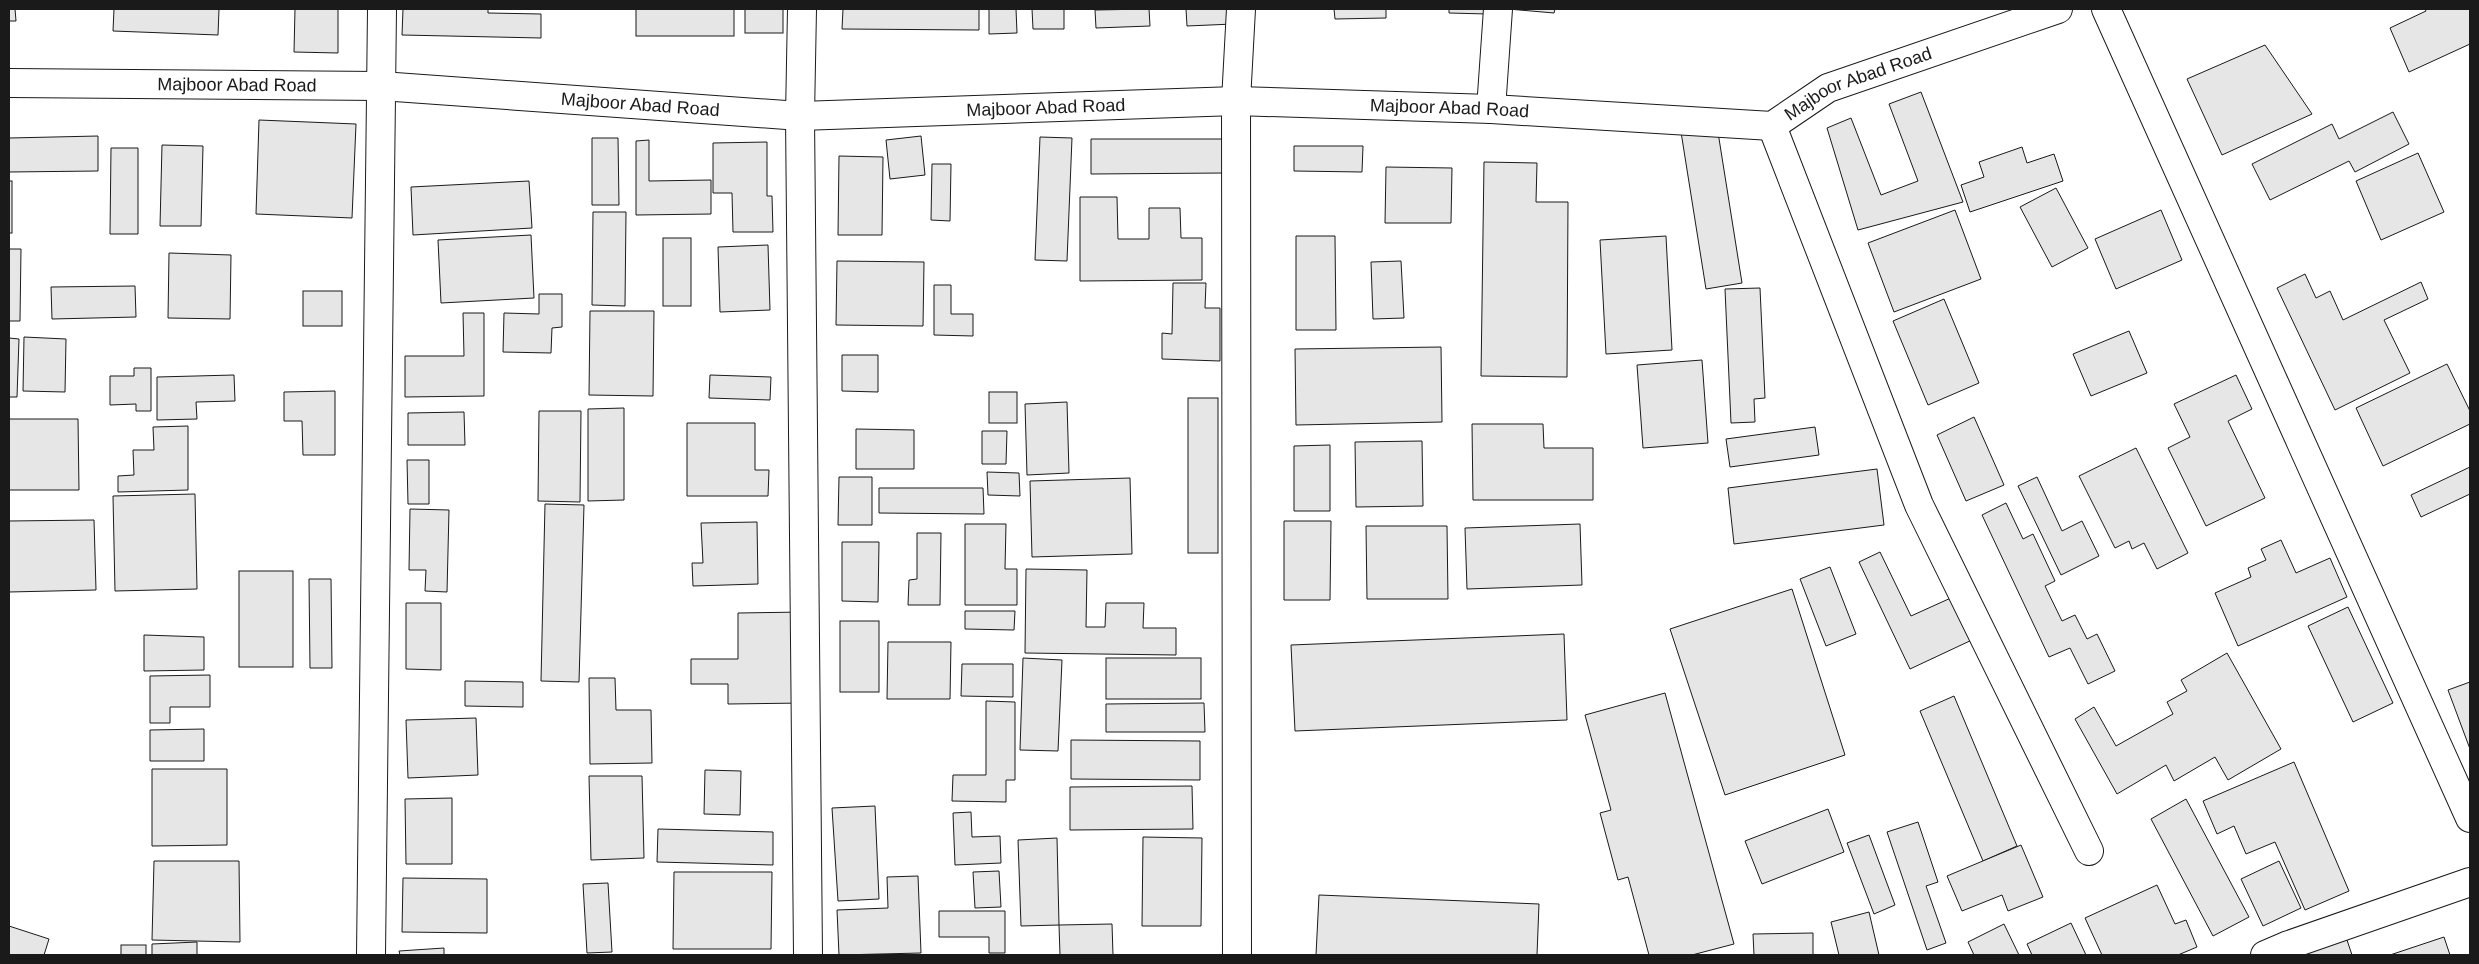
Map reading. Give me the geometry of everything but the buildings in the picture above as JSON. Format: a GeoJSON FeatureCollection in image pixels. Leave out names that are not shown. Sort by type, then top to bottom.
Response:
{"type":"FeatureCollection","features":[{"type":"Feature","properties":{"kind":"street"},"geometry":{"type":"LineString","coordinates":[[371,955],[382,9]]}},
{"type":"Feature","properties":{"kind":"street"},"geometry":{"type":"LineString","coordinates":[[802,9],[800,116],[808,955]]}},
{"type":"Feature","properties":{"kind":"street"},"geometry":{"type":"LineString","coordinates":[[1237,955],[1236,100],[1240,9]]}},
{"type":"Feature","properties":{"kind":"street"},"geometry":{"type":"LineString","coordinates":[[1491,109],[1498,9]]}},
{"type":"Feature","properties":{"kind":"street","name":"Majboor Abad Road"},"geometry":{"type":"LineString","coordinates":[[9,83],[381,86],[800,116],[1236,100],[1491,109],[1772,126],[1828,88],[2058,9]]}},
{"type":"Feature","properties":{"kind":"street"},"geometry":{"type":"LineString","coordinates":[[2106,9],[2470,818]]}},
{"type":"Feature","properties":{"kind":"street"},"geometry":{"type":"LineString","coordinates":[[1772,126],[1918,505],[2090,851]]}},
{"type":"Feature","properties":{"kind":"street"},"geometry":{"type":"LineString","coordinates":[[2265,955],[2470,882]]}}]}
